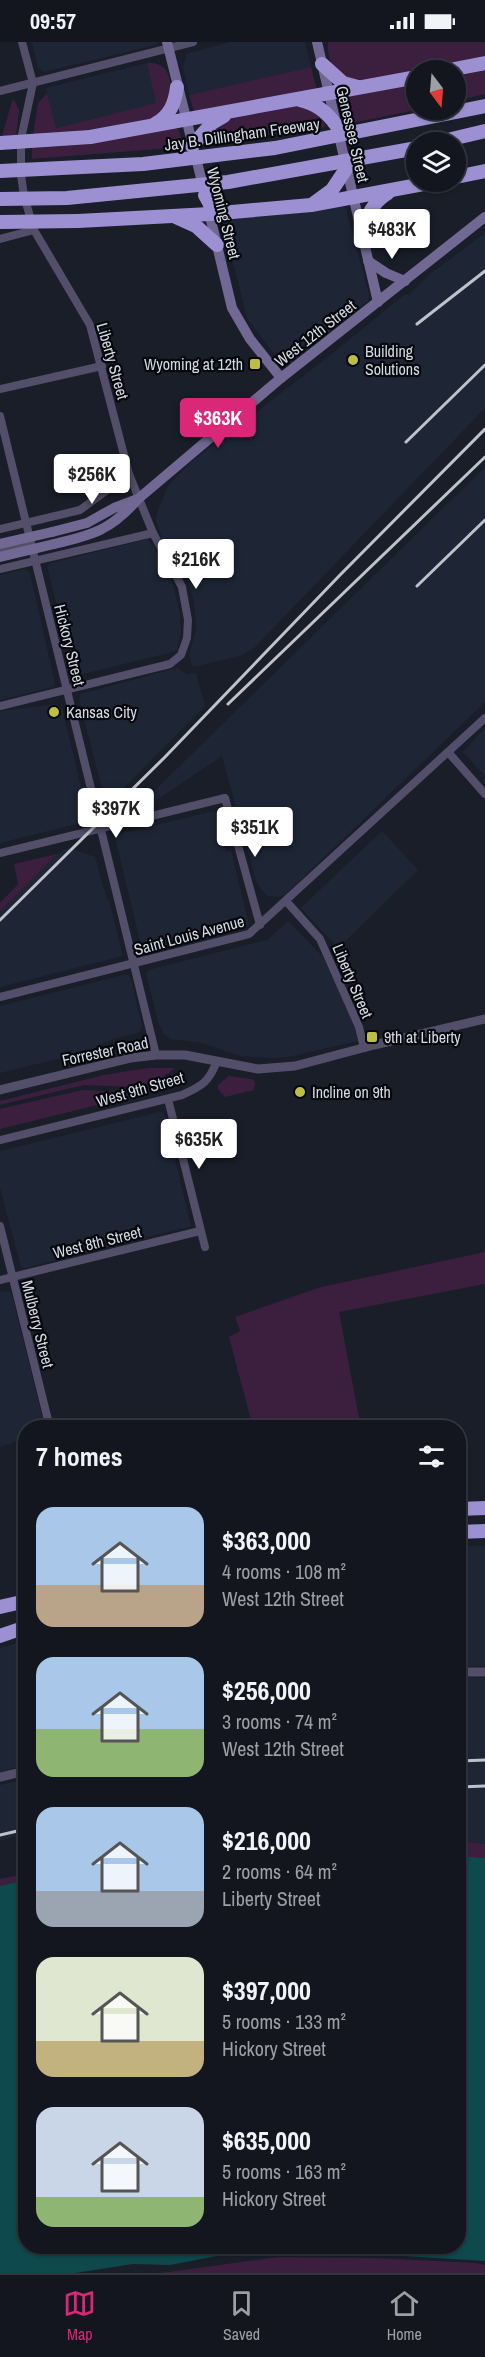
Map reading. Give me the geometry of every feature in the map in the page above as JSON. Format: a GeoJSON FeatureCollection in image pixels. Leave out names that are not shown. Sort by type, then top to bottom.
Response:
{"type":"FeatureCollection","features":[{"type":"Feature","properties":{"kind":"highway"},"geometry":{"type":"LineString","coordinates":[[322,63],[343,83],[363,89]]}},
{"type":"Feature","properties":{"kind":"highway"},"geometry":{"type":"LineString","coordinates":[[466,67],[485,63]]}},
{"type":"Feature","properties":{"kind":"highway"},"geometry":{"type":"LineString","coordinates":[[0,143],[90,137],[406,79]]}},
{"type":"Feature","properties":{"kind":"highway"},"geometry":{"type":"LineString","coordinates":[[152,126],[171,111],[177,87]]}},
{"type":"Feature","properties":{"kind":"highway"},"geometry":{"type":"LineString","coordinates":[[298,100],[318,106],[336,125]]}},
{"type":"Feature","properties":{"kind":"highway","name":"Jay B. Dillingham Freeway"},"geometry":{"type":"LineString","coordinates":[[0,171],[143,164],[275,148],[485,106]]}},
{"type":"Feature","properties":{"kind":"highway"},"geometry":{"type":"LineString","coordinates":[[192,146],[212,123],[228,113]]}},
{"type":"Feature","properties":{"kind":"highway"},"geometry":{"type":"LineString","coordinates":[[466,136],[485,131]]}},
{"type":"Feature","properties":{"kind":"highway"},"geometry":{"type":"LineString","coordinates":[[0,199],[67,198],[228,182],[406,150]]}},
{"type":"Feature","properties":{"kind":"highway"},"geometry":{"type":"LineString","coordinates":[[311,205],[332,189],[346,169]]}},
{"type":"Feature","properties":{"kind":"highway"},"geometry":{"type":"LineString","coordinates":[[466,175],[485,171]]}},
{"type":"Feature","properties":{"kind":"highway"},"geometry":{"type":"LineString","coordinates":[[0,222],[78,221],[227,213],[311,205],[406,187]]}},
{"type":"Feature","properties":{"kind":"highway"},"geometry":{"type":"LineString","coordinates":[[363,238],[364,224],[370,209],[379,198],[393,190]]}},
{"type":"Feature","properties":{"kind":"highway"},"geometry":{"type":"LineString","coordinates":[[205,195],[210,204],[227,213]]}},
{"type":"Feature","properties":{"kind":"highway"},"geometry":{"type":"LineString","coordinates":[[174,216],[196,226],[217,245]]}},
{"type":"Feature","properties":{"kind":"highway"},"geometry":{"type":"LineString","coordinates":[[466,1509],[485,1508]]}},
{"type":"Feature","properties":{"kind":"highway"},"geometry":{"type":"LineString","coordinates":[[466,1532],[485,1531]]}},
{"type":"Feature","properties":{"kind":"highway"},"geometry":{"type":"LineString","coordinates":[[0,1607],[18,1603]]}},
{"type":"Feature","properties":{"kind":"highway"},"geometry":{"type":"LineString","coordinates":[[0,1628],[18,1623]]}},
{"type":"Feature","properties":{"kind":"highway"},"geometry":{"type":"LineString","coordinates":[[0,1636],[18,1630]]}},
{"type":"Feature","properties":{"kind":"main road","name":"Genessee Street"},"geometry":{"type":"LineString","coordinates":[[317,42],[378,302]]}},
{"type":"Feature","properties":{"kind":"main road","name":"Wyoming Street"},"geometry":{"type":"LineString","coordinates":[[167,45],[232,308],[250,339],[281,378]]}},
{"type":"Feature","properties":{"kind":"main road","name":"West 12th Street"},"geometry":{"type":"LineString","coordinates":[[0,557],[94,533],[110,526],[123,516],[138,499],[281,378],[485,217]]}},
{"type":"Feature","properties":{"kind":"main road"},"geometry":{"type":"LineString","coordinates":[[368,261],[386,273],[405,281]]}},
{"type":"Feature","properties":{"kind":"main road","name":"West 12th Street"},"geometry":{"type":"LineString","coordinates":[[0,544],[87,523],[114,508],[138,499]]}},
{"type":"Feature","properties":{"kind":"street","name":"Liberty Street"},"geometry":{"type":"LineString","coordinates":[[22,42],[33,82],[21,139],[21,175],[24,196],[34,230],[90,325],[129,474],[153,533],[182,587],[188,620],[188,638],[181,655],[170,664],[67,690]]}},
{"type":"Feature","properties":{"kind":"street"},"geometry":{"type":"LineString","coordinates":[[0,91],[167,45],[193,42]]}},
{"type":"Feature","properties":{"kind":"street"},"geometry":{"type":"LineString","coordinates":[[0,239],[34,230]]}},
{"type":"Feature","properties":{"kind":"street"},"geometry":{"type":"LineString","coordinates":[[0,389],[102,366]]}},
{"type":"Feature","properties":{"kind":"street","name":"Hickory Street"},"geometry":{"type":"LineString","coordinates":[[0,416],[156,1055]]}},
{"type":"Feature","properties":{"kind":"street"},"geometry":{"type":"LineString","coordinates":[[0,529],[80,510],[129,474]]}},
{"type":"Feature","properties":{"kind":"street"},"geometry":{"type":"LineString","coordinates":[[0,569],[153,533]]}},
{"type":"Feature","properties":{"kind":"street"},"geometry":{"type":"LineString","coordinates":[[0,550],[31,543]]}},
{"type":"Feature","properties":{"kind":"street"},"geometry":{"type":"LineString","coordinates":[[0,706],[67,690]]}},
{"type":"Feature","properties":{"kind":"street","name":"Saint Louis Avenue"},"geometry":{"type":"LineString","coordinates":[[0,997],[249,934],[485,718]]}},
{"type":"Feature","properties":{"kind":"street"},"geometry":{"type":"LineString","coordinates":[[448,752],[485,794]]}},
{"type":"Feature","properties":{"kind":"street"},"geometry":{"type":"LineString","coordinates":[[0,853],[225,798],[260,925]]}},
{"type":"Feature","properties":{"kind":"street","name":"Liberty Street"},"geometry":{"type":"LineString","coordinates":[[286,901],[320,939],[359,1027],[364,1048]]}},
{"type":"Feature","properties":{"kind":"street"},"geometry":{"type":"LineString","coordinates":[[217,1061],[276,1069],[485,1019]]}},
{"type":"Feature","properties":{"kind":"street","name":"Forrester Road"},"geometry":{"type":"LineString","coordinates":[[0,1090],[130,1058],[185,1055],[217,1061]]}},
{"type":"Feature","properties":{"kind":"street","name":"West 9th Street"},"geometry":{"type":"LineString","coordinates":[[0,1140],[168,1099],[198,1088],[211,1077],[217,1061]]}},
{"type":"Feature","properties":{"kind":"street"},"geometry":{"type":"LineString","coordinates":[[168,1099],[205,1247]]}},
{"type":"Feature","properties":{"kind":"street","name":"Mulberry Street"},"geometry":{"type":"LineString","coordinates":[[0,1226],[48,1420]]}},
{"type":"Feature","properties":{"kind":"street","name":"West 8th Street"},"geometry":{"type":"LineString","coordinates":[[0,1280],[200,1231]]}},
{"type":"Feature","properties":{"kind":"street"},"geometry":{"type":"LineString","coordinates":[[466,1672],[485,1672]]}},
{"type":"Feature","properties":{"kind":"street"},"geometry":{"type":"LineString","coordinates":[[0,1777],[18,1773]]}},
{"type":"Feature","properties":{"kind":"shaded area"},"geometry":{"type":"Polygon","coordinates":[[[32,42],[159,42],[156,45],[44,72],[38,68],[32,42]]]}},
{"type":"Feature","properties":{"kind":"shaded area"},"geometry":{"type":"Polygon","coordinates":[[[230,42],[305,42],[311,67],[189,95],[183,68],[186,54],[230,42]]]}},
{"type":"Feature","properties":{"kind":"shaded area"},"geometry":{"type":"Polygon","coordinates":[[[328,42],[485,42],[485,57],[466,61],[406,60],[406,73],[373,80],[355,79],[340,73],[331,61],[328,42]]]}},
{"type":"Feature","properties":{"kind":"shaded area"},"geometry":{"type":"Polygon","coordinates":[[[147,63],[157,103],[55,128],[46,88],[147,63]]]}},
{"type":"Feature","properties":{"kind":"shaded area"},"geometry":{"type":"Polygon","coordinates":[[[147,63],[157,64],[165,69],[169,76],[170,86],[166,105],[152,119],[125,125],[33,135],[38,103],[47,93],[56,128],[156,103],[147,63]]]}},
{"type":"Feature","properties":{"kind":"shaded area"},"geometry":{"type":"Polygon","coordinates":[[[311,67],[317,90],[194,111],[189,95],[311,67]]]}},
{"type":"Feature","properties":{"kind":"shaded area"},"geometry":{"type":"Polygon","coordinates":[[[485,69],[485,94],[466,99],[466,73],[485,69]]]}},
{"type":"Feature","properties":{"kind":"shaded area"},"geometry":{"type":"Polygon","coordinates":[[[406,84],[406,112],[346,124],[340,100],[342,97],[406,84]]]}},
{"type":"Feature","properties":{"kind":"shaded area"},"geometry":{"type":"Polygon","coordinates":[[[14,100],[19,110],[16,136],[2,136],[12,101],[14,100]]]}},
{"type":"Feature","properties":{"kind":"shaded area"},"geometry":{"type":"Polygon","coordinates":[[[293,106],[313,111],[326,127],[205,144],[210,133],[230,119],[255,112],[293,106]]]}},
{"type":"Feature","properties":{"kind":"shaded area"},"geometry":{"type":"Polygon","coordinates":[[[176,128],[179,130],[183,147],[32,159],[32,147],[176,128]]]}},
{"type":"Feature","properties":{"kind":"shaded area"},"geometry":{"type":"Polygon","coordinates":[[[345,205],[369,294],[368,301],[292,363],[281,363],[247,318],[223,221],[345,205]]]}},
{"type":"Feature","properties":{"kind":"shaded area"},"geometry":{"type":"Polygon","coordinates":[[[485,233],[485,408],[253,649],[240,656],[193,667],[189,656],[196,630],[194,602],[185,571],[162,539],[156,519],[168,486],[191,462],[328,357],[405,294],[409,295],[430,274],[485,233]]]}},
{"type":"Feature","properties":{"kind":"shaded area"},"geometry":{"type":"Polygon","coordinates":[[[485,467],[485,702],[286,894],[280,897],[267,896],[257,884],[222,756],[145,808],[141,804],[485,467]]]}},
{"type":"Feature","properties":{"kind":"shaded area"},"geometry":{"type":"Polygon","coordinates":[[[148,539],[167,567],[172,581],[180,613],[181,632],[177,651],[75,676],[47,566],[51,563],[148,539]]]}},
{"type":"Feature","properties":{"kind":"shaded area"},"geometry":{"type":"Polygon","coordinates":[[[26,569],[30,573],[55,684],[53,687],[0,700],[0,575],[26,569]]]}},
{"type":"Feature","properties":{"kind":"shaded area"},"geometry":{"type":"Polygon","coordinates":[[[177,668],[187,674],[196,673],[205,706],[111,801],[106,803],[79,700],[80,694],[177,668]]]}},
{"type":"Feature","properties":{"kind":"shaded area"},"geometry":{"type":"Polygon","coordinates":[[[56,704],[62,708],[87,812],[77,824],[0,843],[0,711],[56,704]]]}},
{"type":"Feature","properties":{"kind":"shaded area"},"geometry":{"type":"Polygon","coordinates":[[[485,728],[485,776],[463,752],[485,728]]]}},
{"type":"Feature","properties":{"kind":"shaded area"},"geometry":{"type":"Polygon","coordinates":[[[215,811],[226,851],[231,850],[249,925],[145,951],[142,949],[115,837],[121,833],[215,811]]]}},
{"type":"Feature","properties":{"kind":"shaded area"},"geometry":{"type":"Polygon","coordinates":[[[382,831],[418,870],[338,948],[301,908],[382,831]]]}},
{"type":"Feature","properties":{"kind":"shaded area"},"geometry":{"type":"Polygon","coordinates":[[[68,848],[95,857],[123,956],[0,987],[0,911],[57,854],[68,848]]]}},
{"type":"Feature","properties":{"kind":"shaded area"},"geometry":{"type":"Polygon","coordinates":[[[57,854],[0,911],[0,903],[18,884],[14,864],[57,854]]]}},
{"type":"Feature","properties":{"kind":"shaded area"},"geometry":{"type":"Polygon","coordinates":[[[288,921],[323,957],[354,1024],[358,1041],[288,1057],[271,1058],[240,1056],[202,1043],[171,1039],[164,1034],[158,1022],[146,974],[148,970],[267,940],[288,921]]]}},
{"type":"Feature","properties":{"kind":"shaded area"},"geometry":{"type":"Polygon","coordinates":[[[123,975],[131,978],[142,1026],[140,1032],[114,1039],[86,1052],[0,1073],[0,1006],[123,975]]]}},
{"type":"Feature","properties":{"kind":"shaded area"},"geometry":{"type":"Polygon","coordinates":[[[148,1068],[175,1068],[157,1081],[131,1087],[84,1085],[0,1105],[0,1101],[104,1075],[148,1068]]]}},
{"type":"Feature","properties":{"kind":"shaded area"},"geometry":{"type":"Polygon","coordinates":[[[229,1076],[252,1079],[255,1082],[254,1090],[225,1097],[218,1089],[218,1085],[229,1076]]]}},
{"type":"Feature","properties":{"kind":"shaded area"},"geometry":{"type":"Polygon","coordinates":[[[172,1077],[175,1086],[0,1129],[0,1109],[82,1090],[132,1092],[159,1085],[172,1077]]]}},
{"type":"Feature","properties":{"kind":"shaded area"},"geometry":{"type":"Polygon","coordinates":[[[160,1112],[164,1114],[191,1226],[25,1268],[21,1267],[0,1188],[0,1151],[160,1112]]]}},
{"type":"Feature","properties":{"kind":"shaded area"},"geometry":{"type":"Polygon","coordinates":[[[485,1252],[485,1284],[339,1312],[359,1420],[251,1420],[229,1337],[240,1331],[235,1317],[321,1287],[485,1252]]]}},
{"type":"Feature","properties":{"kind":"shaded area"},"geometry":{"type":"Polygon","coordinates":[[[9,1291],[12,1295],[43,1420],[18,1420],[18,1441],[0,1447],[0,1292],[9,1291]]]}},
{"type":"Feature","properties":{"kind":"shaded area"},"geometry":{"type":"Polygon","coordinates":[[[466,1546],[485,1546],[485,1666],[466,1666],[466,1546]]]}},
{"type":"Feature","properties":{"kind":"shaded area"},"geometry":{"type":"Polygon","coordinates":[[[18,1643],[18,1767],[0,1772],[0,1648],[18,1643]]]}},
{"type":"Feature","properties":{"kind":"shaded area"},"geometry":{"type":"Polygon","coordinates":[[[466,1677],[485,1678],[485,1844],[466,1843],[466,1677]]]}},
{"type":"Feature","properties":{"kind":"shaded area"},"geometry":{"type":"Polygon","coordinates":[[[18,1781],[18,1836],[0,1841],[0,1785],[18,1781]]]}},
{"type":"Feature","properties":{"kind":"shaded area"},"geometry":{"type":"Polygon","coordinates":[[[466,1842],[485,1844],[485,1858],[466,1857],[466,1842]]]}},
{"type":"Feature","properties":{"kind":"shaded area"},"geometry":{"type":"Polygon","coordinates":[[[466,1857],[485,1858],[485,2261],[371,2254],[466,2254],[466,1857]]]}},
{"type":"Feature","properties":{"kind":"shaded area"},"geometry":{"type":"Polygon","coordinates":[[[18,1875],[18,1882],[0,1886],[0,1879],[18,1875]]]}},
{"type":"Feature","properties":{"kind":"shaded area"},"geometry":{"type":"Polygon","coordinates":[[[18,1882],[18,2254],[227,2254],[170,2265],[133,2264],[75,2273],[0,2273],[0,1886],[18,1882]]]}},
{"type":"Feature","properties":{"kind":"shaded area"},"geometry":{"type":"Polygon","coordinates":[[[227,2254],[273,2254],[266,2256],[227,2254]]]}},
{"type":"Feature","properties":{"kind":"shaded area"},"geometry":{"type":"Polygon","coordinates":[[[278,2257],[375,2258],[476,2263],[485,2265],[485,2273],[161,2273],[278,2257]]]}},
{"type":"Feature","properties":{"kind":"railway"},"geometry":{"type":"LineString","coordinates":[[417,324],[485,271]]}},
{"type":"Feature","properties":{"kind":"railway"},"geometry":{"type":"LineString","coordinates":[[406,442],[485,365]]}},
{"type":"Feature","properties":{"kind":"railway"},"geometry":{"type":"LineString","coordinates":[[0,920],[165,757],[341,574],[485,429]]}},
{"type":"Feature","properties":{"kind":"railway"},"geometry":{"type":"LineString","coordinates":[[228,704],[485,457]]}},
{"type":"Feature","properties":{"kind":"railway"},"geometry":{"type":"LineString","coordinates":[[417,586],[485,520]]}},
{"type":"Feature","properties":{"kind":"railway"},"geometry":{"type":"LineString","coordinates":[[466,1761],[485,1760]]}},
{"type":"Feature","properties":{"kind":"railway"},"geometry":{"type":"LineString","coordinates":[[466,1787],[485,1786]]}},
{"type":"Feature","properties":{"kind":"railway"},"geometry":{"type":"LineString","coordinates":[[0,1835],[18,1831]]}},
{"type":"Feature","properties":{"kind":"place","name":"Building Solutions"},"geometry":{"type":"Point","coordinates":[353,360]}},
{"type":"Feature","properties":{"kind":"place","name":"Wyoming at 12th"},"geometry":{"type":"Point","coordinates":[255,364]}},
{"type":"Feature","properties":{"kind":"place","name":"Kansas City"},"geometry":{"type":"Point","coordinates":[54,712]}},
{"type":"Feature","properties":{"kind":"place","name":"9th at Liberty"},"geometry":{"type":"Point","coordinates":[372,1037]}},
{"type":"Feature","properties":{"kind":"place","name":"Incline on 9th"},"geometry":{"type":"Point","coordinates":[300,1092]}}]}
